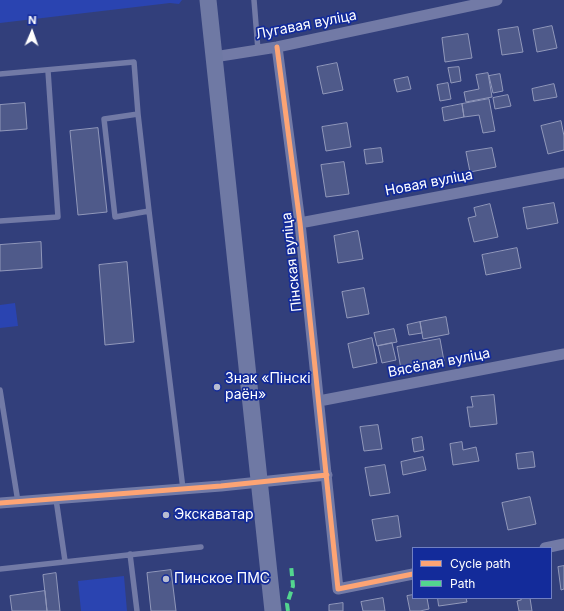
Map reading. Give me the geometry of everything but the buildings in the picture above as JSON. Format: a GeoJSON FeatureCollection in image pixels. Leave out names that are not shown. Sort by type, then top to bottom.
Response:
{"type":"FeatureCollection","features":[{"type":"Feature","properties":{"kind":"main road"},"geometry":{"type":"LineString","coordinates":[[208,0],[258,482],[273,611]]}},
{"type":"Feature","properties":{"kind":"street","name":"Лугавая вуліца"},"geometry":{"type":"LineString","coordinates":[[214,57],[277,47],[497,0]]}},
{"type":"Feature","properties":{"kind":"street","name":"Пінская вуліца"},"geometry":{"type":"LineString","coordinates":[[277,47],[300,223],[338,589],[412,574]]}},
{"type":"Feature","properties":{"kind":"street","name":"Новая вуліца"},"geometry":{"type":"LineString","coordinates":[[300,223],[564,173]]}},
{"type":"Feature","properties":{"kind":"street","name":"Вясёлая вуліца"},"geometry":{"type":"LineString","coordinates":[[319,401],[564,354]]}},
{"type":"Feature","properties":{"kind":"street"},"geometry":{"type":"LineString","coordinates":[[0,503],[182,489],[326,474]]}},
{"type":"Feature","properties":{"kind":"street"},"geometry":{"type":"LineString","coordinates":[[550,547],[564,544]]}},
{"type":"Feature","properties":{"kind":"lane"},"geometry":{"type":"LineString","coordinates":[[254,0],[258,50]]}},
{"type":"Feature","properties":{"kind":"lane"},"geometry":{"type":"LineString","coordinates":[[0,74],[48,71],[134,62],[138,114],[182,489]]}},
{"type":"Feature","properties":{"kind":"lane"},"geometry":{"type":"LineString","coordinates":[[0,221],[58,217],[48,71]]}},
{"type":"Feature","properties":{"kind":"lane"},"geometry":{"type":"LineString","coordinates":[[138,114],[104,119],[115,217],[149,211]]}},
{"type":"Feature","properties":{"kind":"lane"},"geometry":{"type":"LineString","coordinates":[[0,390],[18,502]]}},
{"type":"Feature","properties":{"kind":"lane"},"geometry":{"type":"LineString","coordinates":[[56,499],[65,561]]}},
{"type":"Feature","properties":{"kind":"lane"},"geometry":{"type":"LineString","coordinates":[[0,568],[201,547]]}},
{"type":"Feature","properties":{"kind":"lane"},"geometry":{"type":"LineString","coordinates":[[130,554],[137,611]]}},
{"type":"Feature","properties":{"kind":"shaded area"},"geometry":{"type":"Polygon","coordinates":[[[0,0],[182,0],[179,4],[170,3],[0,23],[0,0]]]}},
{"type":"Feature","properties":{"kind":"shaded area"},"geometry":{"type":"Polygon","coordinates":[[[15,303],[18,326],[0,328],[0,305],[15,303]]]}},
{"type":"Feature","properties":{"kind":"shaded area"},"geometry":{"type":"Polygon","coordinates":[[[124,576],[127,611],[81,611],[78,581],[124,576]]]}},
{"type":"Feature","properties":{"kind":"marked path"},"geometry":{"type":"LineString","coordinates":[[288,611],[287,604],[293,586],[291,565]]}},
{"type":"Feature","properties":{"kind":"cycle path"},"geometry":{"type":"LineString","coordinates":[[277,47],[300,223],[338,589],[412,574]]}},
{"type":"Feature","properties":{"kind":"cycle path"},"geometry":{"type":"LineString","coordinates":[[0,503],[221,486],[327,475]]}},
{"type":"Feature","properties":{"kind":"place","name":"Знак «Пінскі раён»"},"geometry":{"type":"Point","coordinates":[217,387]}},
{"type":"Feature","properties":{"kind":"place","name":"Экскаватар"},"geometry":{"type":"Point","coordinates":[166,515]}},
{"type":"Feature","properties":{"kind":"place","name":"Пинское ПМС"},"geometry":{"type":"Point","coordinates":[166,579]}}]}
